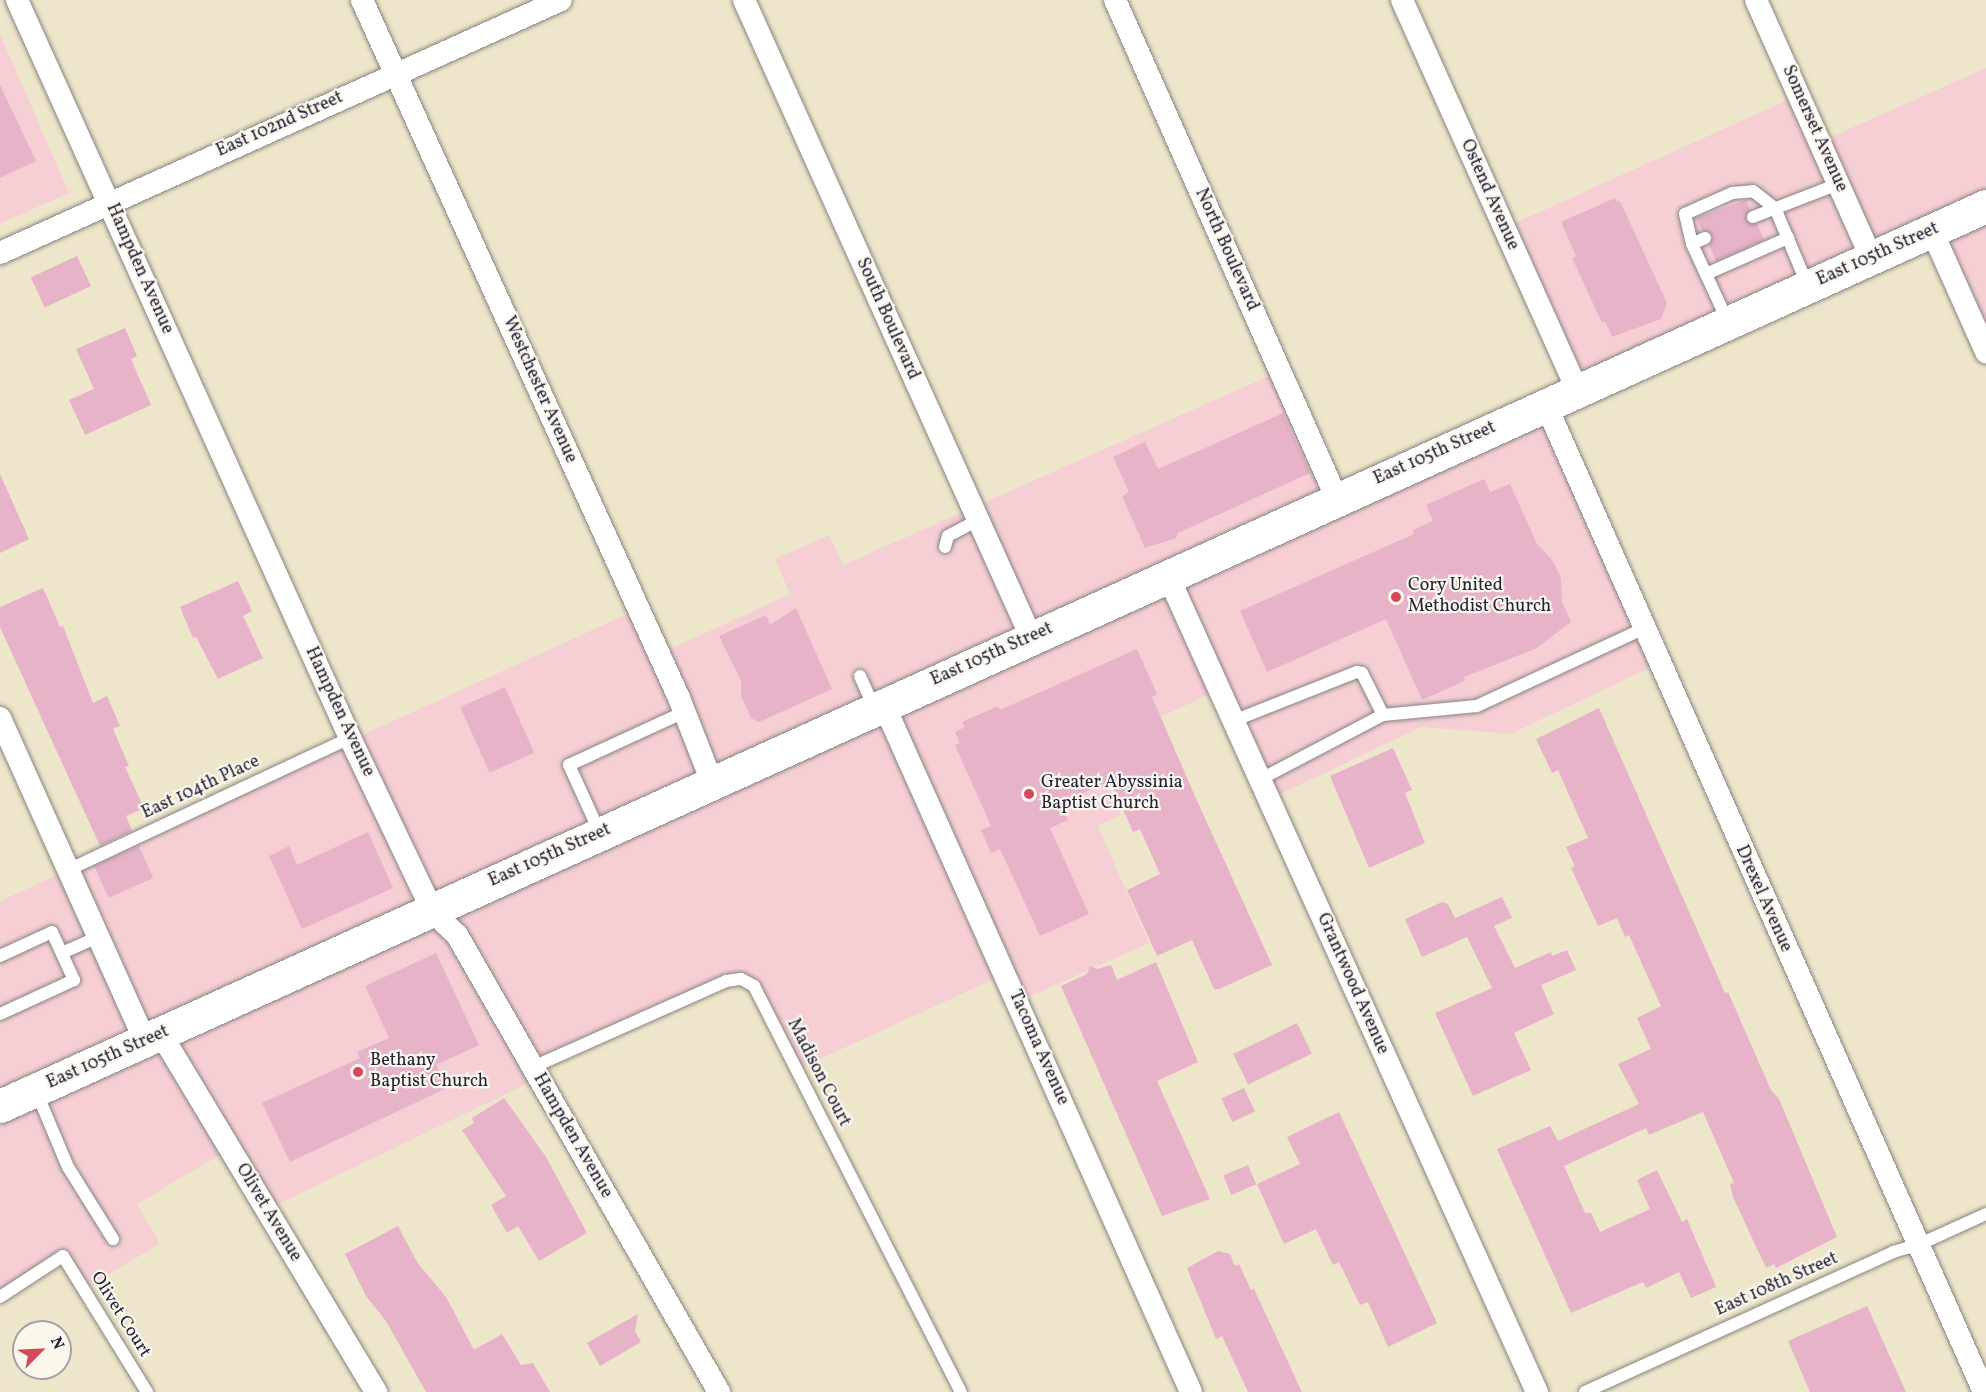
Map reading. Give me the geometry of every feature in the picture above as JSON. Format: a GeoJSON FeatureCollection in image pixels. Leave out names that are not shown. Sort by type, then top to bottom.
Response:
{"type":"FeatureCollection","features":[{"type":"Feature","properties":{"kind":"main road","name":"East 105th Street"},"geometry":{"type":"LineString","coordinates":[[0,1106],[433,912],[712,782],[1986,206]]}},
{"type":"Feature","properties":{"kind":"street","name":"Hampden Avenue"},"geometry":{"type":"LineString","coordinates":[[16,0],[350,738],[433,912],[455,933],[719,1392]]}},
{"type":"Feature","properties":{"kind":"street","name":"Westchester Avenue"},"geometry":{"type":"LineString","coordinates":[[362,0],[684,712],[712,782]]}},
{"type":"Feature","properties":{"kind":"street","name":"East 102nd Street"},"geometry":{"type":"LineString","coordinates":[[0,253],[395,72],[561,0]]}},
{"type":"Feature","properties":{"kind":"street","name":"South Boulevard"},"geometry":{"type":"LineString","coordinates":[[744,0],[1031,637]]}},
{"type":"Feature","properties":{"kind":"street","name":"North Boulevard"},"geometry":{"type":"LineString","coordinates":[[1114,0],[1337,499]]}},
{"type":"Feature","properties":{"kind":"street","name":"Ostend Avenue"},"geometry":{"type":"LineString","coordinates":[[1402,0],[1577,390]]}},
{"type":"Feature","properties":{"kind":"street","name":"Somerset Avenue"},"geometry":{"type":"LineString","coordinates":[[1756,0],[1871,257]]}},
{"type":"Feature","properties":{"kind":"street"},"geometry":{"type":"LineString","coordinates":[[1932,231],[1986,352]]}},
{"type":"Feature","properties":{"kind":"street","name":"Drexel Avenue"},"geometry":{"type":"LineString","coordinates":[[1546,405],[1643,629],[1984,1392]]}},
{"type":"Feature","properties":{"kind":"street","name":"Grantwood Avenue"},"geometry":{"type":"LineString","coordinates":[[1168,576],[1537,1392]]}},
{"type":"Feature","properties":{"kind":"street","name":"Tacoma Avenue"},"geometry":{"type":"LineString","coordinates":[[879,707],[1191,1392]]}},
{"type":"Feature","properties":{"kind":"street","name":"Olivet Avenue"},"geometry":{"type":"LineString","coordinates":[[0,718],[98,937],[153,1037],[376,1392]]}},
{"type":"Feature","properties":{"kind":"lane"},"geometry":{"type":"LineString","coordinates":[[1754,217],[1838,184]]}},
{"type":"Feature","properties":{"kind":"lane"},"geometry":{"type":"LineString","coordinates":[[1728,323],[1692,244],[1683,217],[1689,211],[1744,189],[1764,196],[1775,207],[1808,287]]}},
{"type":"Feature","properties":{"kind":"lane"},"geometry":{"type":"LineString","coordinates":[[1692,244],[1705,238]]}},
{"type":"Feature","properties":{"kind":"lane"},"geometry":{"type":"LineString","coordinates":[[1706,274],[1788,238]]}},
{"type":"Feature","properties":{"kind":"lane"},"geometry":{"type":"LineString","coordinates":[[945,548],[948,536],[978,520]]}},
{"type":"Feature","properties":{"kind":"lane"},"geometry":{"type":"LineString","coordinates":[[1259,780],[1383,715],[1477,706],[1643,629]]}},
{"type":"Feature","properties":{"kind":"lane"},"geometry":{"type":"LineString","coordinates":[[1233,721],[1357,672],[1362,673],[1383,715]]}},
{"type":"Feature","properties":{"kind":"lane"},"geometry":{"type":"LineString","coordinates":[[860,676],[879,707]]}},
{"type":"Feature","properties":{"kind":"lane"},"geometry":{"type":"LineString","coordinates":[[600,833],[569,765],[684,712]]}},
{"type":"Feature","properties":{"kind":"lane","name":"East 104th Place"},"geometry":{"type":"LineString","coordinates":[[68,870],[350,738]]}},
{"type":"Feature","properties":{"kind":"lane"},"geometry":{"type":"LineString","coordinates":[[0,956],[52,932],[74,980],[0,1014]]}},
{"type":"Feature","properties":{"kind":"lane"},"geometry":{"type":"LineString","coordinates":[[62,953],[98,937]]}},
{"type":"Feature","properties":{"kind":"lane","name":"Madison Court"},"geometry":{"type":"LineString","coordinates":[[533,1067],[726,981],[741,979],[754,986],[961,1392]]}},
{"type":"Feature","properties":{"kind":"lane"},"geometry":{"type":"LineString","coordinates":[[35,1090],[68,1167],[113,1239]]}},
{"type":"Feature","properties":{"kind":"lane","name":"East 108th Street"},"geometry":{"type":"LineString","coordinates":[[1585,1392],[1893,1252],[1918,1245],[1986,1214]]}},
{"type":"Feature","properties":{"kind":"lane","name":"Olivet Court"},"geometry":{"type":"LineString","coordinates":[[0,1297],[63,1256],[147,1392]]}},
{"type":"Feature","properties":{"kind":"shaded area"},"geometry":{"type":"Polygon","coordinates":[[[0,34],[69,193],[0,224],[0,34]]]}},
{"type":"Feature","properties":{"kind":"shaded area"},"geometry":{"type":"Polygon","coordinates":[[[1986,68],[1986,352],[1932,232],[1577,390],[1504,228],[1799,95],[1820,142],[1986,68]]]}},
{"type":"Feature","properties":{"kind":"shaded area"},"geometry":{"type":"Polygon","coordinates":[[[1280,371],[1337,499],[1546,405],[1658,664],[1510,734],[1421,727],[1268,800],[1219,690],[1092,748],[1121,815],[1098,826],[1149,943],[1018,1002],[1005,974],[796,1070],[754,986],[741,979],[533,1067],[539,1078],[266,1210],[230,1149],[137,1204],[160,1244],[83,1289],[63,1257],[0,1297],[0,901],[638,609],[659,654],[790,594],[775,559],[829,535],[843,565],[1280,371]]]}},
{"type":"Feature","properties":{"kind":"building"},"geometry":{"type":"Polygon","coordinates":[[[0,85],[36,161],[0,178],[0,85]]]}},
{"type":"Feature","properties":{"kind":"building"},"geometry":{"type":"Polygon","coordinates":[[[1615,198],[1617,202],[1620,201],[1667,303],[1661,319],[1612,337],[1605,321],[1602,323],[1572,258],[1576,256],[1561,222],[1615,198]]]}},
{"type":"Feature","properties":{"kind":"building"},"geometry":{"type":"Polygon","coordinates":[[[1746,200],[1750,209],[1746,220],[1757,224],[1764,240],[1716,261],[1709,245],[1713,235],[1702,230],[1696,218],[1746,200]]]}},
{"type":"Feature","properties":{"kind":"building"},"geometry":{"type":"Polygon","coordinates":[[[77,256],[91,286],[45,307],[31,278],[77,256]]]}},
{"type":"Feature","properties":{"kind":"building"},"geometry":{"type":"Polygon","coordinates":[[[125,328],[137,356],[131,359],[151,405],[85,435],[69,400],[94,389],[76,349],[125,328]]]}},
{"type":"Feature","properties":{"kind":"building"},"geometry":{"type":"Polygon","coordinates":[[[1283,413],[1310,473],[1178,533],[1176,538],[1145,548],[1122,496],[1129,492],[1113,457],[1145,442],[1158,469],[1283,413]]]}},
{"type":"Feature","properties":{"kind":"building"},"geometry":{"type":"Polygon","coordinates":[[[0,474],[29,539],[0,553],[0,474]]]}},
{"type":"Feature","properties":{"kind":"building"},"geometry":{"type":"Polygon","coordinates":[[[1484,479],[1490,492],[1510,484],[1537,544],[1553,561],[1561,578],[1562,602],[1571,622],[1535,649],[1464,677],[1465,681],[1422,700],[1386,619],[1267,672],[1240,611],[1414,534],[1413,530],[1433,521],[1426,505],[1484,479]]]}},
{"type":"Feature","properties":{"kind":"building"},"geometry":{"type":"Polygon","coordinates":[[[238,581],[252,611],[243,616],[263,658],[218,679],[196,637],[193,638],[180,607],[238,581]]]}},
{"type":"Feature","properties":{"kind":"building"},"geometry":{"type":"Polygon","coordinates":[[[43,588],[60,627],[63,626],[93,703],[107,696],[120,726],[113,729],[129,766],[125,767],[144,808],[126,816],[132,831],[100,846],[0,627],[0,607],[43,588]]]}},
{"type":"Feature","properties":{"kind":"building"},"geometry":{"type":"Polygon","coordinates":[[[796,608],[832,689],[759,722],[751,718],[741,696],[741,680],[719,636],[766,615],[770,625],[796,608]]]}},
{"type":"Feature","properties":{"kind":"building"},"geometry":{"type":"Polygon","coordinates":[[[1137,649],[1157,694],[1152,697],[1272,965],[1219,989],[1214,989],[1192,940],[1157,956],[1127,890],[1160,874],[1140,829],[1133,832],[1110,781],[1061,803],[1068,820],[1050,828],[1089,914],[1040,936],[1000,849],[991,853],[981,830],[991,826],[955,745],[960,743],[955,732],[965,727],[962,722],[998,706],[1000,710],[1137,649]]]}},
{"type":"Feature","properties":{"kind":"building"},"geometry":{"type":"Polygon","coordinates":[[[505,687],[534,753],[490,773],[460,707],[505,687]]]}},
{"type":"Feature","properties":{"kind":"building"},"geometry":{"type":"Polygon","coordinates":[[[1599,708],[1725,993],[1728,992],[1771,1090],[1779,1099],[1837,1237],[1776,1268],[1774,1264],[1766,1268],[1733,1197],[1730,1184],[1734,1183],[1703,1112],[1649,1135],[1646,1128],[1564,1166],[1585,1213],[1591,1213],[1600,1232],[1650,1209],[1637,1180],[1657,1170],[1682,1222],[1687,1219],[1716,1287],[1691,1298],[1679,1272],[1646,1288],[1643,1282],[1571,1313],[1497,1149],[1550,1126],[1558,1141],[1639,1104],[1618,1064],[1651,1049],[1637,1018],[1661,1006],[1629,935],[1625,937],[1617,918],[1598,926],[1571,868],[1575,866],[1566,847],[1588,838],[1558,770],[1552,773],[1536,739],[1599,708]]]}},
{"type":"Feature","properties":{"kind":"building"},"geometry":{"type":"Polygon","coordinates":[[[1393,748],[1412,790],[1405,793],[1425,843],[1369,868],[1330,776],[1393,748]]]}},
{"type":"Feature","properties":{"kind":"building"},"geometry":{"type":"Polygon","coordinates":[[[368,832],[393,888],[302,929],[269,856],[289,846],[297,865],[368,832]]]}},
{"type":"Feature","properties":{"kind":"building"},"geometry":{"type":"Polygon","coordinates":[[[139,846],[153,878],[108,898],[94,866],[139,846]]]}},
{"type":"Feature","properties":{"kind":"building"},"geometry":{"type":"Polygon","coordinates":[[[1502,897],[1512,918],[1494,926],[1515,968],[1551,952],[1552,956],[1567,950],[1576,970],[1541,985],[1554,1014],[1514,1033],[1531,1070],[1473,1096],[1435,1013],[1492,988],[1467,937],[1422,957],[1405,919],[1442,902],[1448,904],[1455,918],[1502,897]]]}},
{"type":"Feature","properties":{"kind":"building"},"geometry":{"type":"Polygon","coordinates":[[[436,953],[479,1045],[436,1065],[447,1088],[290,1162],[262,1103],[360,1058],[357,1052],[389,1038],[365,986],[436,953]]]}},
{"type":"Feature","properties":{"kind":"building"},"geometry":{"type":"Polygon","coordinates":[[[1156,962],[1198,1062],[1157,1081],[1210,1199],[1162,1216],[1061,986],[1087,974],[1090,966],[1097,969],[1111,965],[1117,980],[1156,962]]]}},
{"type":"Feature","properties":{"kind":"building"},"geometry":{"type":"Polygon","coordinates":[[[1297,1023],[1312,1054],[1248,1085],[1233,1054],[1297,1023]]]}},
{"type":"Feature","properties":{"kind":"building"},"geometry":{"type":"Polygon","coordinates":[[[1244,1088],[1255,1112],[1232,1122],[1221,1099],[1244,1088]]]}},
{"type":"Feature","properties":{"kind":"building"},"geometry":{"type":"Polygon","coordinates":[[[504,1098],[546,1157],[587,1233],[539,1261],[518,1226],[507,1233],[491,1205],[506,1196],[462,1130],[474,1123],[472,1118],[504,1098]]]}},
{"type":"Feature","properties":{"kind":"building"},"geometry":{"type":"Polygon","coordinates":[[[1339,1112],[1437,1323],[1388,1347],[1368,1302],[1360,1305],[1339,1262],[1333,1265],[1316,1229],[1284,1244],[1257,1184],[1300,1164],[1287,1137],[1339,1112]]]}},
{"type":"Feature","properties":{"kind":"building"},"geometry":{"type":"Polygon","coordinates":[[[1248,1165],[1256,1184],[1231,1195],[1223,1176],[1248,1165]]]}},
{"type":"Feature","properties":{"kind":"building"},"geometry":{"type":"Polygon","coordinates":[[[398,1226],[417,1262],[446,1297],[474,1350],[502,1334],[521,1365],[533,1363],[550,1392],[426,1392],[386,1321],[366,1296],[345,1254],[398,1226]]]}},
{"type":"Feature","properties":{"kind":"building"},"geometry":{"type":"Polygon","coordinates":[[[1218,1251],[1230,1254],[1235,1266],[1239,1264],[1251,1290],[1254,1289],[1302,1392],[1248,1392],[1222,1336],[1216,1339],[1187,1268],[1218,1251]]]}},
{"type":"Feature","properties":{"kind":"building"},"geometry":{"type":"Polygon","coordinates":[[[1867,1306],[1906,1392],[1810,1392],[1788,1341],[1867,1306]]]}},
{"type":"Feature","properties":{"kind":"building"},"geometry":{"type":"Polygon","coordinates":[[[638,1314],[635,1331],[641,1342],[600,1366],[587,1343],[638,1314]]]}},
{"type":"Feature","properties":{"kind":"place","name":"Cory United Methodist Church"},"geometry":{"type":"Point","coordinates":[1396,597]}},
{"type":"Feature","properties":{"kind":"place","name":"Greater Abyssinia Baptist Church"},"geometry":{"type":"Point","coordinates":[1029,794]}},
{"type":"Feature","properties":{"kind":"place","name":"Bethany Baptist Church"},"geometry":{"type":"Point","coordinates":[358,1072]}}]}
